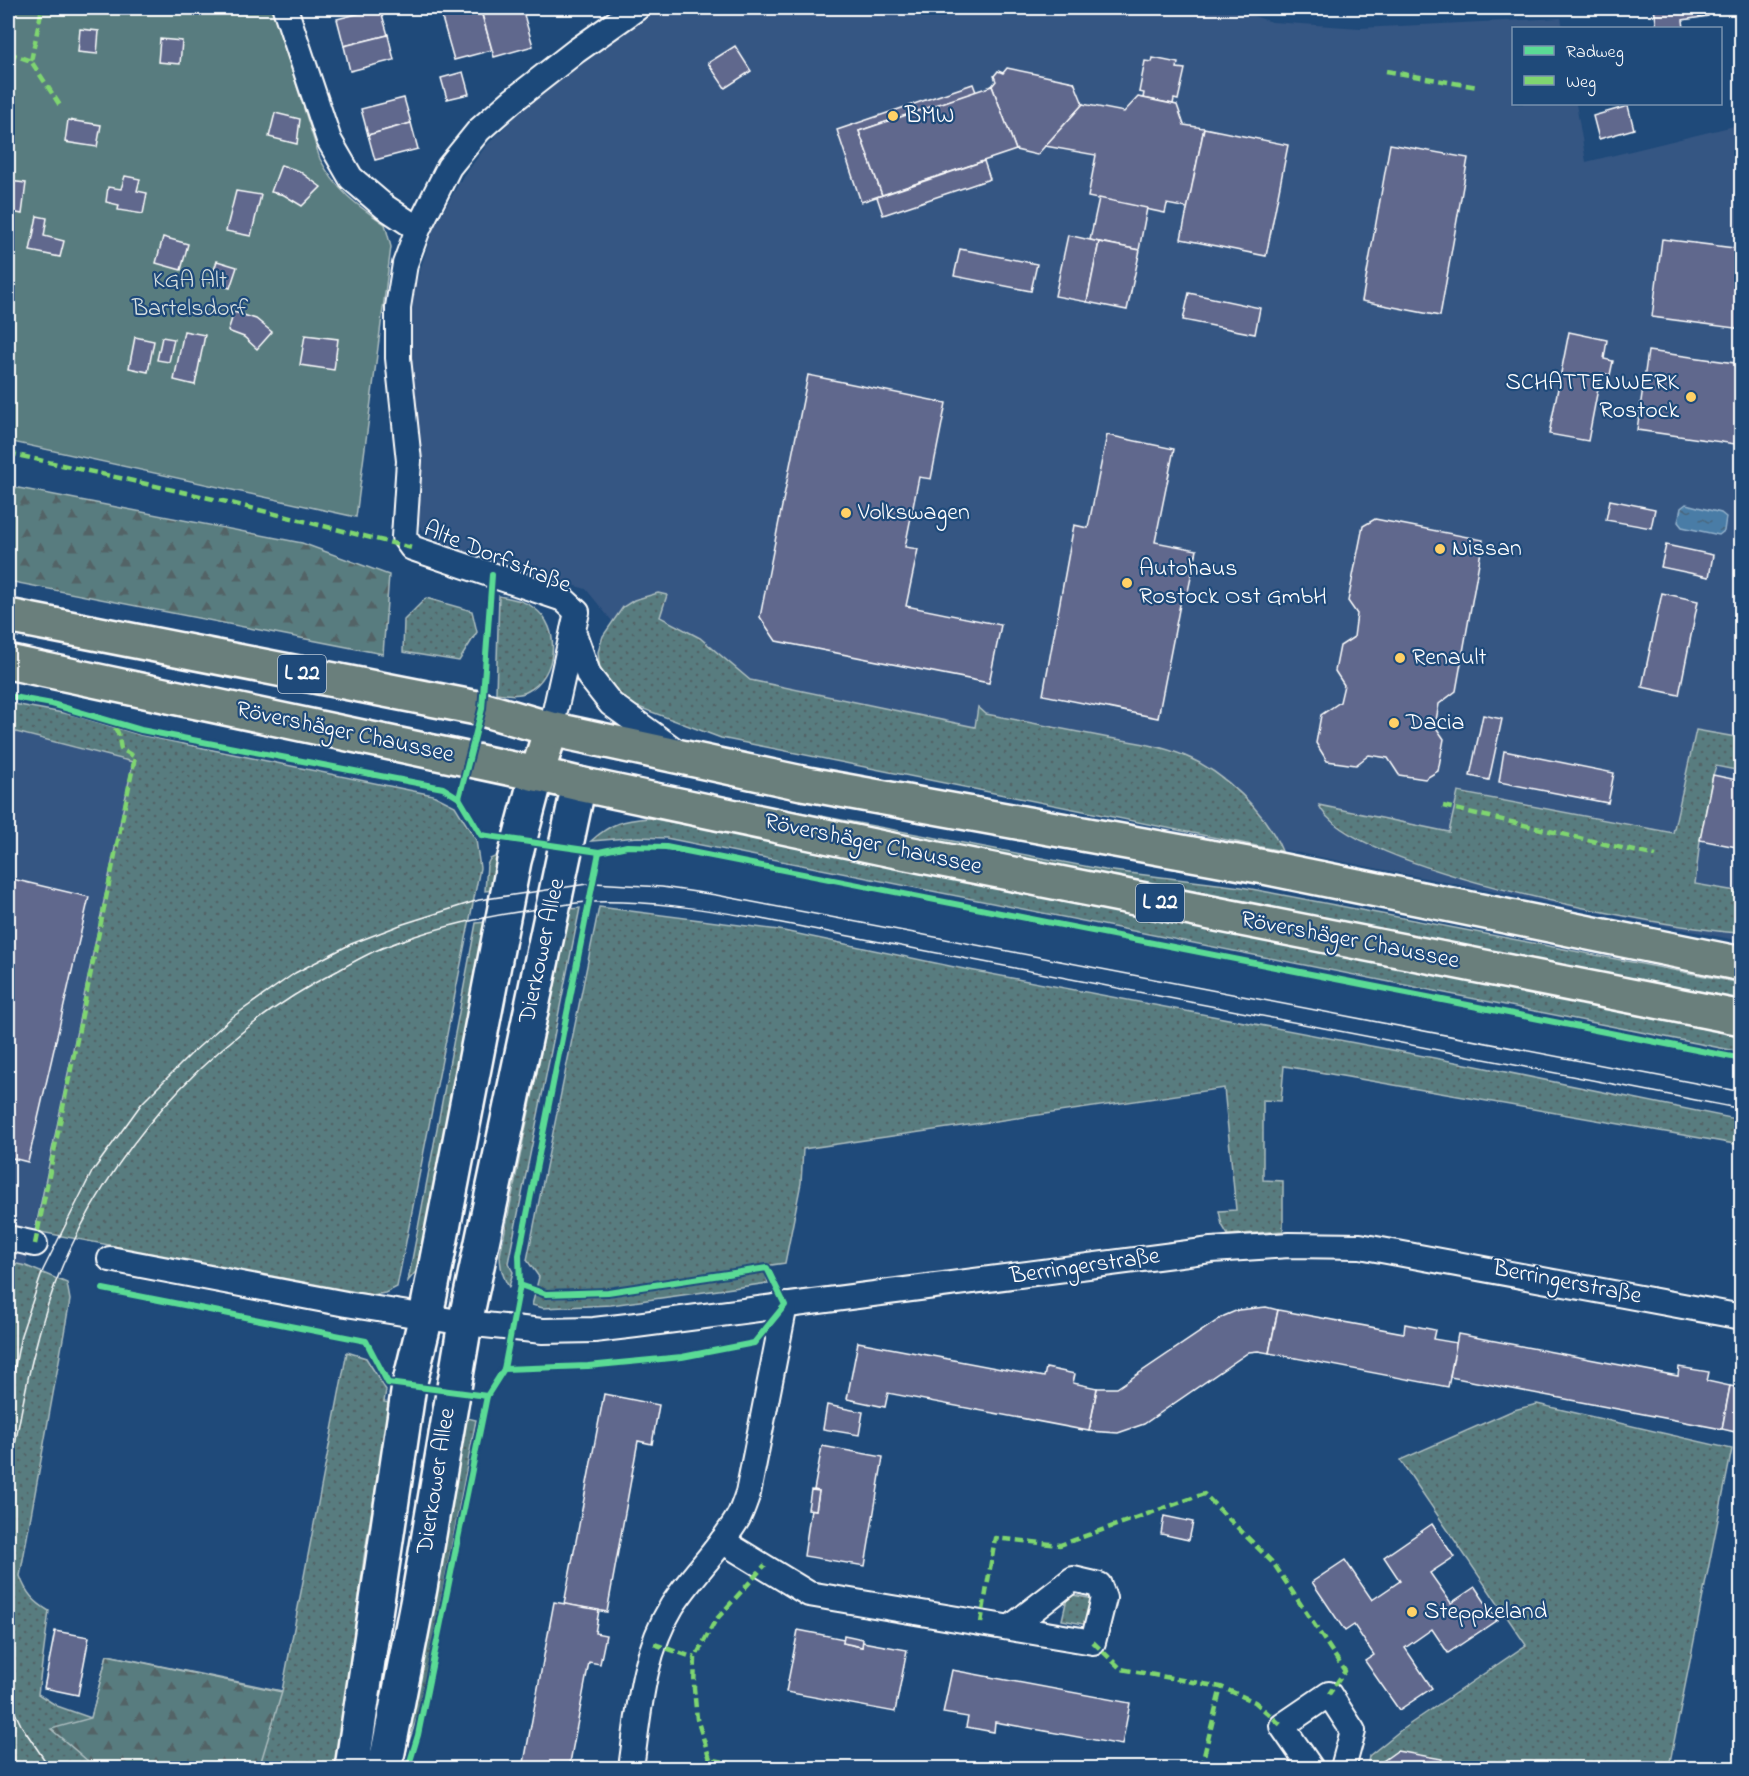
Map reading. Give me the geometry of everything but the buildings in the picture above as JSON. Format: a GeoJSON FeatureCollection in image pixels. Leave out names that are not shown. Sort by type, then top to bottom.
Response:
{"type":"FeatureCollection","features":[{"type":"Feature","properties":{"kind":"main road","name":"Rövershäger Chaussee"},"geometry":{"type":"LineString","coordinates":[[8,616],[482,709],[552,729],[802,783],[1264,867],[1742,964]]}},
{"type":"Feature","properties":{"kind":"main road","name":"Rövershäger Chaussee"},"geometry":{"type":"LineString","coordinates":[[8,662],[892,850],[1742,1018]]}},
{"type":"Feature","properties":{"kind":"main road","name":"Dierkower Allee"},"geometry":{"type":"LineString","coordinates":[[352,1768],[409,1386],[426,1316],[514,861],[537,774],[552,729]]}},
{"type":"Feature","properties":{"kind":"main road"},"geometry":{"type":"LineString","coordinates":[[552,729],[579,784]]}},
{"type":"Feature","properties":{"kind":"main road","name":"Dierkower Allee"},"geometry":{"type":"LineString","coordinates":[[383,1768],[420,1588],[465,1323],[579,784]]}},
{"type":"Feature","properties":{"kind":"street"},"geometry":{"type":"LineString","coordinates":[[285,8],[329,140],[351,178],[385,207],[418,229]]}},
{"type":"Feature","properties":{"kind":"street","name":"Alte Dorfstraße"},"geometry":{"type":"LineString","coordinates":[[552,729],[577,612],[563,599],[412,548],[404,537],[409,461],[398,358],[398,306],[405,264],[418,229],[448,167],[479,130],[558,66],[637,8]]}},
{"type":"Feature","properties":{"kind":"street","name":"Rövershäger Chaussee"},"geometry":{"type":"LineString","coordinates":[[573,631],[589,676],[611,704],[687,759]]}},
{"type":"Feature","properties":{"kind":"street"},"geometry":{"type":"LineString","coordinates":[[8,1238],[35,1244]]}},
{"type":"Feature","properties":{"kind":"street","name":"Berringerstraße"},"geometry":{"type":"LineString","coordinates":[[426,1316],[465,1323],[543,1331],[594,1330],[1211,1250],[1289,1245],[1360,1245],[1742,1317]]}},
{"type":"Feature","properties":{"kind":"street"},"geometry":{"type":"LineString","coordinates":[[110,1259],[346,1304],[426,1316]]}},
{"type":"Feature","properties":{"kind":"street"},"geometry":{"type":"LineString","coordinates":[[631,1768],[646,1668],[651,1651],[672,1607],[739,1516],[748,1493],[785,1305]]}},
{"type":"Feature","properties":{"kind":"street"},"geometry":{"type":"LineString","coordinates":[[722,1541],[809,1594],[1011,1627]]}},
{"type":"Feature","properties":{"kind":"street"},"geometry":{"type":"LineString","coordinates":[[1311,1768],[1282,1726],[1329,1694],[1353,1731],[1343,1768]]}},
{"type":"Feature","properties":{"kind":"shaded area"},"geometry":{"type":"Polygon","coordinates":[[[660,8],[1228,8],[1272,22],[1360,28],[1561,18],[1563,27],[1512,27],[1512,105],[1576,105],[1586,162],[1738,125],[1741,142],[1741,941],[721,738],[598,652],[603,636],[612,621],[586,589],[465,554],[431,540],[417,523],[418,421],[408,341],[415,286],[432,232],[459,183],[486,146],[531,101],[660,8]]]}},
{"type":"Feature","properties":{"kind":"shaded area"},"geometry":{"type":"Polygon","coordinates":[[[8,729],[133,761],[26,1266],[8,1262],[8,729]]]}},
{"type":"Feature","properties":{"kind":"green space","name":"KGA Alt Bartelsdorf"},"geometry":{"type":"Polygon","coordinates":[[[8,8],[272,8],[320,159],[333,180],[348,196],[385,224],[391,247],[356,517],[8,441],[8,8]]]}},
{"type":"Feature","properties":{"kind":"green space"},"geometry":{"type":"Polygon","coordinates":[[[8,486],[302,543],[389,575],[383,654],[8,581],[8,486]]]}},
{"type":"Feature","properties":{"kind":"green space"},"geometry":{"type":"Polygon","coordinates":[[[658,593],[667,595],[660,617],[700,638],[750,680],[975,727],[978,707],[986,714],[1148,745],[1185,756],[1214,772],[1242,795],[1266,822],[1282,851],[721,738],[617,699],[600,671],[598,652],[603,636],[623,607],[634,600],[658,593]]]}},
{"type":"Feature","properties":{"kind":"green space"},"geometry":{"type":"Polygon","coordinates":[[[499,596],[522,601],[534,608],[543,616],[552,639],[550,663],[545,674],[538,684],[520,694],[496,693],[499,596]]]}},
{"type":"Feature","properties":{"kind":"green space"},"geometry":{"type":"Polygon","coordinates":[[[426,598],[472,611],[477,632],[459,661],[403,652],[404,620],[426,598]]]}},
{"type":"Feature","properties":{"kind":"green space"},"geometry":{"type":"Polygon","coordinates":[[[8,703],[74,715],[140,735],[433,795],[455,806],[476,840],[480,868],[397,1287],[385,1293],[372,1295],[35,1231],[133,762],[8,730],[8,703]]]}},
{"type":"Feature","properties":{"kind":"green space"},"geometry":{"type":"Polygon","coordinates":[[[1696,730],[1741,738],[1741,771],[1716,766],[1713,775],[1700,840],[1695,884],[1741,892],[1741,933],[1703,929],[1583,908],[1445,873],[1386,852],[1342,829],[1319,805],[1449,832],[1458,792],[1673,833],[1696,730]]]}},
{"type":"Feature","properties":{"kind":"green space"},"geometry":{"type":"Polygon","coordinates":[[[637,781],[1105,870],[1241,887],[1741,983],[1741,1004],[1232,904],[637,781]]]}},
{"type":"Feature","properties":{"kind":"green space"},"geometry":{"type":"Polygon","coordinates":[[[649,818],[1741,1032],[1741,1052],[666,838],[638,837],[591,841],[605,830],[618,824],[649,818]]]}},
{"type":"Feature","properties":{"kind":"green space"},"geometry":{"type":"Polygon","coordinates":[[[499,855],[493,890],[485,891],[487,865],[490,859],[499,855]]]}},
{"type":"Feature","properties":{"kind":"green space"},"geometry":{"type":"Polygon","coordinates":[[[599,907],[779,930],[959,968],[1471,1065],[1741,1120],[1741,1145],[1284,1066],[1281,1101],[1263,1100],[1263,1180],[1283,1181],[1283,1231],[1228,1235],[1222,1225],[1219,1211],[1236,1210],[1224,1088],[803,1149],[801,1183],[785,1263],[607,1289],[548,1291],[536,1289],[539,1277],[527,1260],[599,907]]]}},
{"type":"Feature","properties":{"kind":"green space"},"geometry":{"type":"Polygon","coordinates":[[[580,908],[508,1263],[513,1272],[509,1287],[500,1264],[500,1255],[570,909],[580,908]]]}},
{"type":"Feature","properties":{"kind":"green space"},"geometry":{"type":"Polygon","coordinates":[[[486,922],[418,1269],[408,1281],[476,923],[486,922]]]}},
{"type":"Feature","properties":{"kind":"green space"},"geometry":{"type":"Polygon","coordinates":[[[8,1262],[26,1266],[67,1283],[70,1300],[20,1576],[31,1597],[49,1611],[38,1694],[57,1706],[91,1718],[107,1655],[282,1691],[347,1352],[366,1358],[386,1390],[384,1402],[390,1403],[364,1557],[338,1768],[8,1768],[8,1262]]]}},
{"type":"Feature","properties":{"kind":"green space"},"geometry":{"type":"Polygon","coordinates":[[[766,1272],[768,1283],[611,1305],[543,1308],[532,1305],[535,1294],[547,1298],[608,1296],[766,1272]]]}},
{"type":"Feature","properties":{"kind":"green space"},"geometry":{"type":"Polygon","coordinates":[[[1537,1404],[1732,1449],[1669,1767],[1652,1765],[1651,1768],[1367,1768],[1369,1756],[1401,1730],[1526,1645],[1400,1460],[1514,1410],[1537,1404]]]}},
{"type":"Feature","properties":{"kind":"green space"},"geometry":{"type":"Polygon","coordinates":[[[467,1418],[476,1420],[420,1709],[400,1768],[392,1768],[411,1703],[467,1418]]]}},
{"type":"Feature","properties":{"kind":"green space"},"geometry":{"type":"Polygon","coordinates":[[[1068,1594],[1094,1599],[1088,1625],[1062,1620],[1068,1594]]]}},
{"type":"Feature","properties":{"kind":"green space"},"geometry":{"type":"Polygon","coordinates":[[[107,1655],[282,1692],[259,1768],[96,1768],[51,1729],[91,1718],[107,1655]]]}},
{"type":"Feature","properties":{"kind":"water"},"geometry":{"type":"Polygon","coordinates":[[[1686,504],[1721,513],[1726,517],[1724,531],[1719,535],[1682,527],[1678,522],[1681,508],[1686,504]]]}},
{"type":"Feature","properties":{"kind":"tram line"},"geometry":{"type":"LineString","coordinates":[[8,1402],[21,1335],[43,1270],[92,1172],[142,1103],[231,1018],[295,973],[351,944],[403,924],[479,900],[594,883],[662,887],[716,895],[1742,1092]]}},
{"type":"Feature","properties":{"kind":"tram line"},"geometry":{"type":"LineString","coordinates":[[8,1484],[31,1365],[57,1278],[92,1207],[118,1165],[148,1125],[216,1054],[255,1022],[296,994],[382,948],[420,934],[479,919],[584,902],[653,904],[716,911],[1742,1109]]}},
{"type":"Feature","properties":{"kind":"tram line"},"geometry":{"type":"LineString","coordinates":[[8,1698],[21,1725],[50,1768]]}},
{"type":"Feature","properties":{"kind":"marked path"},"geometry":{"type":"LineString","coordinates":[[31,61],[42,8]]}},
{"type":"Feature","properties":{"kind":"marked path"},"geometry":{"type":"LineString","coordinates":[[8,53],[31,61],[61,107]]}},
{"type":"Feature","properties":{"kind":"marked path"},"geometry":{"type":"LineString","coordinates":[[1386,71],[1477,87]]}},
{"type":"Feature","properties":{"kind":"marked path"},"geometry":{"type":"LineString","coordinates":[[8,453],[227,502],[412,548]]}},
{"type":"Feature","properties":{"kind":"marked path"},"geometry":{"type":"LineString","coordinates":[[35,1244],[135,757],[121,749],[118,733],[111,721]]}},
{"type":"Feature","properties":{"kind":"marked path"},"geometry":{"type":"LineString","coordinates":[[1443,806],[1656,856]]}},
{"type":"Feature","properties":{"kind":"marked path"},"geometry":{"type":"LineString","coordinates":[[981,1623],[995,1538],[1060,1545],[1204,1494],[1274,1564],[1345,1671],[1329,1694]]}},
{"type":"Feature","properties":{"kind":"marked path"},"geometry":{"type":"LineString","coordinates":[[710,1759],[697,1719],[694,1688],[695,1658],[715,1621],[765,1565]]}},
{"type":"Feature","properties":{"kind":"marked path"},"geometry":{"type":"LineString","coordinates":[[1093,1642],[1121,1669],[1221,1687],[1255,1702],[1282,1726]]}},
{"type":"Feature","properties":{"kind":"marked path"},"geometry":{"type":"LineString","coordinates":[[654,1644],[695,1658]]}},
{"type":"Feature","properties":{"kind":"marked path"},"geometry":{"type":"LineString","coordinates":[[1201,1768],[1221,1687]]}},
{"type":"Feature","properties":{"kind":"marked path"},"geometry":{"type":"LineString","coordinates":[[707,1768],[710,1759],[751,1768]]}},
{"type":"Feature","properties":{"kind":"cycle path"},"geometry":{"type":"LineString","coordinates":[[459,798],[482,709],[492,575]]}},
{"type":"Feature","properties":{"kind":"cycle path"},"geometry":{"type":"LineString","coordinates":[[8,696],[52,704],[141,730],[443,788],[459,798],[481,835],[599,852],[627,846],[666,847],[1742,1059]]}},
{"type":"Feature","properties":{"kind":"cycle path"},"geometry":{"type":"LineString","coordinates":[[408,1768],[418,1735],[487,1396],[504,1369],[520,1285],[519,1255],[599,852]]}},
{"type":"Feature","properties":{"kind":"cycle path"},"geometry":{"type":"LineString","coordinates":[[504,1369],[588,1366],[682,1357],[754,1343],[785,1305],[767,1268],[608,1292],[546,1294],[520,1285]]}},
{"type":"Feature","properties":{"kind":"cycle path"},"geometry":{"type":"LineString","coordinates":[[103,1289],[366,1341],[388,1383],[487,1396]]}},
{"type":"Feature","properties":{"kind":"place","name":"BMW"},"geometry":{"type":"Point","coordinates":[893,116]}},
{"type":"Feature","properties":{"kind":"place","name":"SCHATTENWERK Rostock"},"geometry":{"type":"Point","coordinates":[1691,397]}},
{"type":"Feature","properties":{"kind":"place","name":"Volkswagen"},"geometry":{"type":"Point","coordinates":[846,513]}},
{"type":"Feature","properties":{"kind":"place","name":"Nissan"},"geometry":{"type":"Point","coordinates":[1440,549]}},
{"type":"Feature","properties":{"kind":"place","name":"Autohaus Rostock Ost GmbH"},"geometry":{"type":"Point","coordinates":[1127,583]}},
{"type":"Feature","properties":{"kind":"place","name":"Renault"},"geometry":{"type":"Point","coordinates":[1400,658]}},
{"type":"Feature","properties":{"kind":"place","name":"Dacia"},"geometry":{"type":"Point","coordinates":[1394,723]}},
{"type":"Feature","properties":{"kind":"place","name":"Steppkeland"},"geometry":{"type":"Point","coordinates":[1412,1612]}}]}
